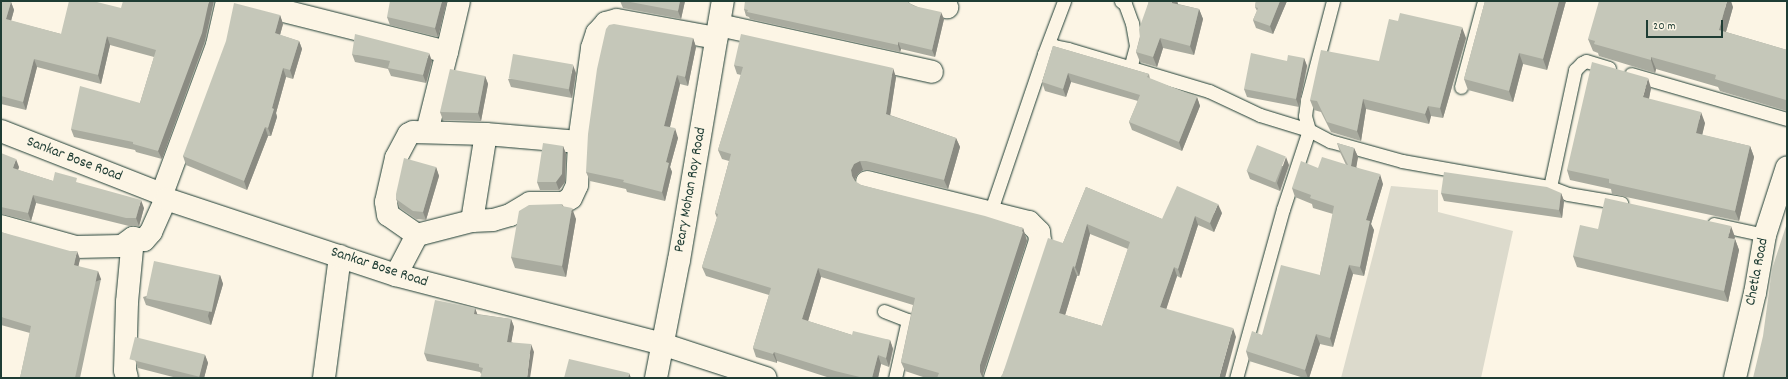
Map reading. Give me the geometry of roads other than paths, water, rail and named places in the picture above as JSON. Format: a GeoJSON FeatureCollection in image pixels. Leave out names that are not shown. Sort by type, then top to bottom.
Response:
{"type":"FeatureCollection","features":[{"type":"Feature","properties":{"kind":"street"},"geometry":{"type":"LineString","coordinates":[[1,226],[76,247],[122,246],[133,238],[144,240],[151,232],[217,45],[227,1]]}},
{"type":"Feature","properties":{"kind":"street"},"geometry":{"type":"LineString","coordinates":[[244,1],[447,52]]}},
{"type":"Feature","properties":{"kind":"street"},"geometry":{"type":"LineString","coordinates":[[427,132],[459,1]]}},
{"type":"Feature","properties":{"kind":"street","name":"Peary Mohan Roy Road"},"geometry":{"type":"LineString","coordinates":[[656,378],[679,260],[723,1]]}},
{"type":"Feature","properties":{"kind":"street"},"geometry":{"type":"LineString","coordinates":[[920,1],[947,7]]}},
{"type":"Feature","properties":{"kind":"street"},"geometry":{"type":"LineString","coordinates":[[396,275],[418,235],[472,221],[493,220],[510,215],[530,203],[563,203],[570,198],[577,185],[579,142],[592,48],[597,33],[606,23],[617,20],[718,31],[932,72]]}},
{"type":"Feature","properties":{"kind":"street","name":"Sankar Bose Road"},"geometry":{"type":"LineString","coordinates":[[1,131],[164,197],[396,275],[662,344],[766,378]]}},
{"type":"Feature","properties":{"kind":"street"},"geometry":{"type":"LineString","coordinates":[[418,235],[388,215],[387,193],[396,158],[409,134],[418,131],[486,134],[579,142]]}},
{"type":"Feature","properties":{"kind":"street"},"geometry":{"type":"LineString","coordinates":[[472,221],[486,134]]}},
{"type":"Feature","properties":{"kind":"street","name":"Chetla Road"},"geometry":{"type":"LineString","coordinates":[[1735,378],[1755,293],[1765,235],[1787,167]]}},
{"type":"Feature","properties":{"kind":"street"},"geometry":{"type":"LineString","coordinates":[[867,182],[1029,222],[1039,232],[1040,241],[995,378]]}},
{"type":"Feature","properties":{"kind":"street"},"geometry":{"type":"LineString","coordinates":[[127,378],[125,370],[127,302],[133,238]]}},
{"type":"Feature","properties":{"kind":"street"},"geometry":{"type":"LineString","coordinates":[[324,378],[340,256]]}},
{"type":"Feature","properties":{"kind":"lane"},"geometry":{"type":"LineString","coordinates":[[990,213],[1044,54],[1064,1]]}},
{"type":"Feature","properties":{"kind":"lane"},"geometry":{"type":"LineString","coordinates":[[1121,1],[1125,4],[1132,23],[1136,46],[1130,68]]}},
{"type":"Feature","properties":{"kind":"lane"},"geometry":{"type":"LineString","coordinates":[[1236,378],[1283,209],[1310,130],[1305,116],[1307,100],[1333,1]]}},
{"type":"Feature","properties":{"kind":"lane"},"geometry":{"type":"LineString","coordinates":[[1461,87],[1484,1]]}},
{"type":"Feature","properties":{"kind":"lane"},"geometry":{"type":"LineString","coordinates":[[1044,54],[1054,46],[1208,91],[1260,116],[1310,130],[1330,141],[1402,161],[1550,188],[1568,194],[1636,207]]}},
{"type":"Feature","properties":{"kind":"lane"},"geometry":{"type":"LineString","coordinates":[[1550,188],[1575,70],[1586,61],[1787,119]]}},
{"type":"Feature","properties":{"kind":"lane"},"geometry":{"type":"LineString","coordinates":[[1705,222],[1765,235]]}},
{"type":"Feature","properties":{"kind":"lane"},"geometry":{"type":"LineString","coordinates":[[884,311],[908,320],[895,378]]}}]}
